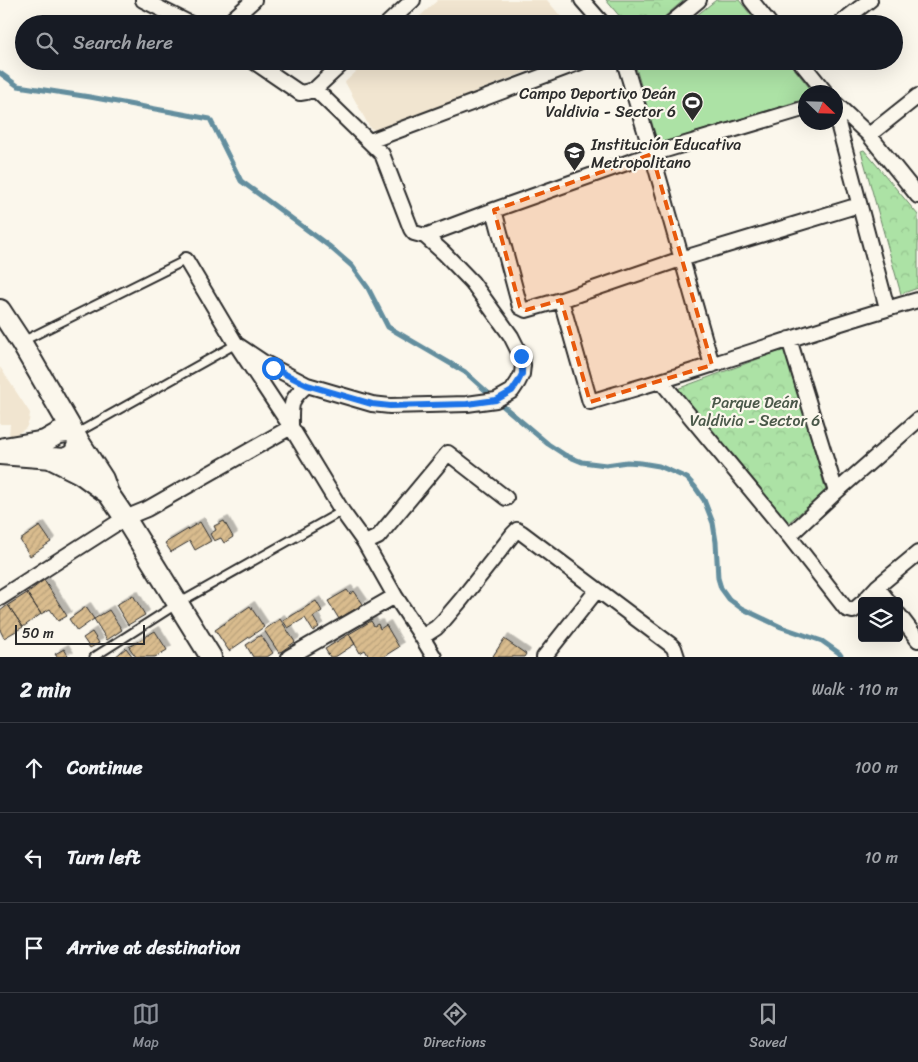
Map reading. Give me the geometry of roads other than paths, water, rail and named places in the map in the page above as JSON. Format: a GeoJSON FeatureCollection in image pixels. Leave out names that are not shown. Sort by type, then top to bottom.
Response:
{"type":"FeatureCollection","features":[{"type":"Feature","properties":{"kind":"street"},"geometry":{"type":"LineString","coordinates":[[143,0],[173,15]]}},
{"type":"Feature","properties":{"kind":"street"},"geometry":{"type":"LineString","coordinates":[[237,15],[254,0]]}},
{"type":"Feature","properties":{"kind":"street"},"geometry":{"type":"LineString","coordinates":[[397,15],[413,0]]}},
{"type":"Feature","properties":{"kind":"street"},"geometry":{"type":"LineString","coordinates":[[582,0],[595,15]]}},
{"type":"Feature","properties":{"kind":"street"},"geometry":{"type":"LineString","coordinates":[[681,15],[699,0]]}},
{"type":"Feature","properties":{"kind":"street"},"geometry":{"type":"LineString","coordinates":[[751,0],[763,15]]}},
{"type":"Feature","properties":{"kind":"street"},"geometry":{"type":"LineString","coordinates":[[851,15],[870,0]]}},
{"type":"Feature","properties":{"kind":"street"},"geometry":{"type":"LineString","coordinates":[[267,70],[300,92],[315,89],[335,70]]}},
{"type":"Feature","properties":{"kind":"street"},"geometry":{"type":"LineString","coordinates":[[370,141],[559,70]]}},
{"type":"Feature","properties":{"kind":"street"},"geometry":{"type":"LineString","coordinates":[[627,70],[712,365]]}},
{"type":"Feature","properties":{"kind":"street"},"geometry":{"type":"LineString","coordinates":[[807,70],[819,85]]}},
{"type":"Feature","properties":{"kind":"street"},"geometry":{"type":"LineString","coordinates":[[315,89],[382,154],[411,229],[414,234],[425,236],[652,154],[798,110]]}},
{"type":"Feature","properties":{"kind":"street"},"geometry":{"type":"LineString","coordinates":[[869,136],[918,96]]}},
{"type":"Feature","properties":{"kind":"street"},"geometry":{"type":"LineString","coordinates":[[843,111],[869,136],[918,196]]}},
{"type":"Feature","properties":{"kind":"street"},"geometry":{"type":"LineString","coordinates":[[840,130],[887,308]]}},
{"type":"Feature","properties":{"kind":"street"},"geometry":{"type":"LineString","coordinates":[[494,210],[520,307],[526,310],[681,259],[859,205]]}},
{"type":"Feature","properties":{"kind":"street"},"geometry":{"type":"LineString","coordinates":[[236,344],[263,362],[307,385],[372,404],[390,406],[467,404],[496,400],[512,391],[522,374],[522,364],[521,356],[511,336],[472,282],[425,236]]}},
{"type":"Feature","properties":{"kind":"street"},"geometry":{"type":"LineString","coordinates":[[186,260],[236,344],[291,427],[342,511],[365,543],[395,596],[434,657]]}},
{"type":"Feature","properties":{"kind":"street"},"geometry":{"type":"LineString","coordinates":[[561,300],[590,402],[712,365],[887,308],[918,300]]}},
{"type":"Feature","properties":{"kind":"street"},"geometry":{"type":"LineString","coordinates":[[0,310],[103,480],[108,493],[211,657]]}},
{"type":"Feature","properties":{"kind":"street"},"geometry":{"type":"LineString","coordinates":[[789,339],[836,492]]}},
{"type":"Feature","properties":{"kind":"street"},"geometry":{"type":"LineString","coordinates":[[661,381],[846,609],[853,610],[858,606]]}},
{"type":"Feature","properties":{"kind":"street"},"geometry":{"type":"LineString","coordinates":[[291,427],[292,405],[296,394],[307,385]]}},
{"type":"Feature","properties":{"kind":"street"},"geometry":{"type":"LineString","coordinates":[[48,450],[52,414],[50,395]]}},
{"type":"Feature","properties":{"kind":"street"},"geometry":{"type":"LineString","coordinates":[[788,536],[918,420]]}},
{"type":"Feature","properties":{"kind":"street"},"geometry":{"type":"LineString","coordinates":[[0,598],[125,518],[146,509],[291,427]]}},
{"type":"Feature","properties":{"kind":"street"},"geometry":{"type":"LineString","coordinates":[[0,449],[22,444],[48,450],[65,459],[74,454],[76,438]]}},
{"type":"Feature","properties":{"kind":"street"},"geometry":{"type":"LineString","coordinates":[[0,454],[48,450],[108,493]]}},
{"type":"Feature","properties":{"kind":"street"},"geometry":{"type":"LineString","coordinates":[[365,543],[378,537],[448,453],[506,498]]}},
{"type":"Feature","properties":{"kind":"street"},"geometry":{"type":"LineString","coordinates":[[422,636],[436,628],[444,620],[517,530],[671,645],[675,655]]}},
{"type":"Feature","properties":{"kind":"street"},"geometry":{"type":"LineString","coordinates":[[868,597],[918,553]]}},
{"type":"Feature","properties":{"kind":"street"},"geometry":{"type":"LineString","coordinates":[[878,586],[885,597]]}},
{"type":"Feature","properties":{"kind":"street"},"geometry":{"type":"LineString","coordinates":[[544,657],[597,590]]}},
{"type":"Feature","properties":{"kind":"street"},"geometry":{"type":"LineString","coordinates":[[289,657],[395,596]]}},
{"type":"Feature","properties":{"kind":"street"},"geometry":{"type":"LineString","coordinates":[[903,620],[918,640]]}},
{"type":"Feature","properties":{"kind":"lane"},"geometry":{"type":"LineString","coordinates":[[20,342],[186,260]]}},
{"type":"Feature","properties":{"kind":"lane"},"geometry":{"type":"LineString","coordinates":[[76,438],[236,344]]}},
{"type":"Feature","properties":{"kind":"lane"},"geometry":{"type":"LineString","coordinates":[[94,657],[177,604],[342,511]]}},
{"type":"Feature","properties":{"kind":"waterway"},"geometry":{"type":"LineString","coordinates":[[0,73],[18,86],[210,119],[241,181],[329,246],[352,266],[368,288],[388,327],[465,372],[548,444],[565,455],[582,462],[606,465],[627,462],[659,466],[687,478],[704,500],[713,523],[718,578],[721,588],[729,599],[741,608],[781,627],[822,641],[842,657]]}},
{"type":"Feature","properties":{"kind":"place","name":"Campo Deportivo Deán Valdivia - Sector 6"},"geometry":{"type":"Point","coordinates":[692,121]}},
{"type":"Feature","properties":{"kind":"place","name":"Institución Educativa Metropolitano"},"geometry":{"type":"Point","coordinates":[575,172]}},
{"type":"Feature","properties":{"kind":"park label","name":"Parque Deán Valdivia - Sector 6"},"geometry":{"type":"Point","coordinates":[755,411]}}]}
